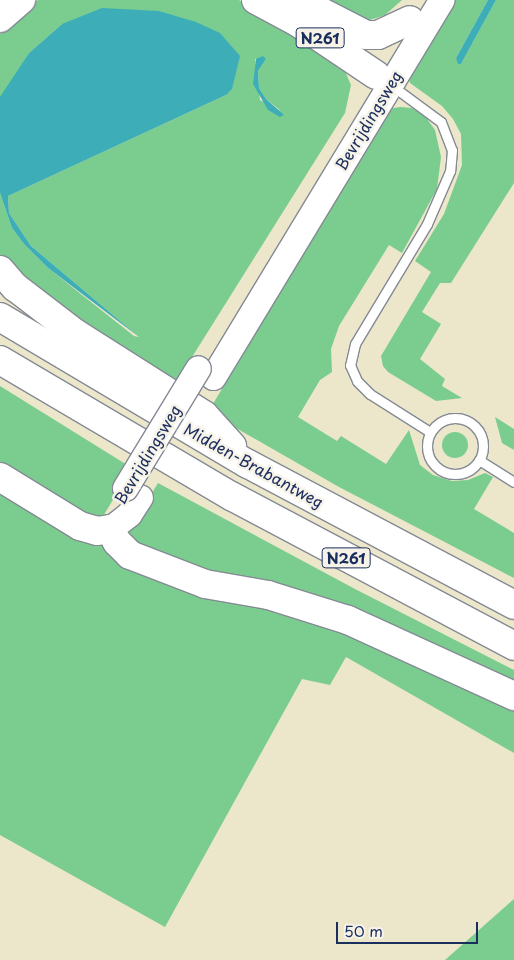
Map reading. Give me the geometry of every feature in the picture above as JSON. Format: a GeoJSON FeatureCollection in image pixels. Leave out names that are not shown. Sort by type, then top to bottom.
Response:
{"type":"FeatureCollection","features":[{"type":"Feature","properties":{"kind":"highway"},"geometry":{"type":"LineString","coordinates":[[0,18],[21,0]]}},
{"type":"Feature","properties":{"kind":"highway","name":"N261"},"geometry":{"type":"LineString","coordinates":[[256,0],[297,22],[383,80]]}},
{"type":"Feature","properties":{"kind":"highway","name":"N261"},"geometry":{"type":"LineString","coordinates":[[298,0],[366,35],[378,35],[416,10]]}},
{"type":"Feature","properties":{"kind":"highway","name":"N261"},"geometry":{"type":"LineString","coordinates":[[0,270],[15,287],[68,328],[204,415],[248,464]]}},
{"type":"Feature","properties":{"kind":"highway","name":"Midden-Brabantweg"},"geometry":{"type":"LineString","coordinates":[[0,317],[248,464],[514,605]]}},
{"type":"Feature","properties":{"kind":"highway","name":"N261"},"geometry":{"type":"LineString","coordinates":[[0,360],[233,497],[514,646]]}},
{"type":"Feature","properties":{"kind":"highway"},"geometry":{"type":"LineString","coordinates":[[0,478],[80,526],[97,531],[110,529],[117,542],[130,555],[205,584],[268,595],[332,614],[384,634],[514,696]]}},
{"type":"Feature","properties":{"kind":"main road","name":"Bevrijdingsweg"},"geometry":{"type":"LineString","coordinates":[[110,529],[115,506],[133,492],[383,80],[442,0]]}},
{"type":"Feature","properties":{"kind":"main road","name":"Bevrijdingsweg"},"geometry":{"type":"LineString","coordinates":[[383,80],[416,10]]}},
{"type":"Feature","properties":{"kind":"lane"},"geometry":{"type":"LineString","coordinates":[[383,80],[441,122],[450,143],[450,171],[427,224],[355,344],[350,365],[357,381],[370,394],[430,432]]}},
{"type":"Feature","properties":{"kind":"lane"},"geometry":{"type":"LineString","coordinates":[[452,418],[469,422],[480,435],[482,444],[479,460],[466,472],[448,473],[440,470],[429,457],[427,448],[430,432],[436,425],[452,418]]}},
{"type":"Feature","properties":{"kind":"lane"},"geometry":{"type":"LineString","coordinates":[[479,460],[514,482]]}},
{"type":"Feature","properties":{"kind":"green space"},"geometry":{"type":"Polygon","coordinates":[[[38,0],[239,0],[341,62],[351,85],[345,113],[172,389],[0,258],[0,193],[12,228],[24,244],[48,268],[134,336],[139,337],[31,246],[9,213],[8,196],[226,95],[62,24],[29,53],[0,100],[0,34],[38,0]],[[255,59],[260,100],[281,111],[266,99],[259,88],[258,71],[266,59],[255,59]]]}},
{"type":"Feature","properties":{"kind":"green space"},"geometry":{"type":"Polygon","coordinates":[[[317,0],[402,0],[385,15],[370,20],[358,20],[317,0]]]}},
{"type":"Feature","properties":{"kind":"green space"},"geometry":{"type":"Polygon","coordinates":[[[449,0],[488,0],[456,58],[461,64],[496,0],[514,0],[514,183],[451,283],[440,283],[422,312],[441,324],[420,359],[445,379],[442,386],[462,398],[436,401],[388,372],[383,366],[381,356],[431,272],[415,261],[444,214],[462,165],[461,134],[453,119],[442,106],[410,83],[407,71],[449,0]]]}},
{"type":"Feature","properties":{"kind":"green space"},"geometry":{"type":"Polygon","coordinates":[[[412,108],[425,116],[435,130],[441,157],[437,189],[402,253],[389,245],[339,326],[331,349],[332,372],[320,380],[298,417],[337,441],[341,436],[386,464],[409,430],[420,465],[433,475],[452,481],[468,480],[485,473],[493,477],[474,509],[514,533],[514,578],[339,487],[208,412],[225,384],[224,378],[388,109],[412,108]]]}},
{"type":"Feature","properties":{"kind":"green space"},"geometry":{"type":"Polygon","coordinates":[[[0,386],[132,468],[102,518],[92,520],[0,469],[0,386]]]}},
{"type":"Feature","properties":{"kind":"green space"},"geometry":{"type":"Polygon","coordinates":[[[495,417],[514,429],[514,450],[502,443],[495,417]]]}},
{"type":"Feature","properties":{"kind":"green space"},"geometry":{"type":"Polygon","coordinates":[[[455,432],[464,436],[468,445],[464,454],[455,458],[446,454],[442,445],[446,436],[455,432]]]}},
{"type":"Feature","properties":{"kind":"green space"},"geometry":{"type":"Polygon","coordinates":[[[158,483],[355,589],[514,670],[514,691],[151,556],[129,536],[129,531],[158,483]]]}},
{"type":"Feature","properties":{"kind":"green space"},"geometry":{"type":"Polygon","coordinates":[[[0,484],[130,562],[308,614],[514,705],[514,753],[346,657],[330,685],[302,679],[165,927],[0,835],[0,484]]]}},
{"type":"Feature","properties":{"kind":"green space"},"geometry":{"type":"Polygon","coordinates":[[[514,899],[514,960],[445,960],[514,899]]]}},
{"type":"Feature","properties":{"kind":"water"},"geometry":{"type":"Polygon","coordinates":[[[488,0],[496,0],[461,64],[458,64],[456,58],[488,0]]]}},
{"type":"Feature","properties":{"kind":"water"},"geometry":{"type":"Polygon","coordinates":[[[102,8],[159,11],[196,22],[220,33],[240,56],[232,89],[226,95],[8,196],[9,213],[31,246],[139,337],[48,268],[24,244],[12,228],[0,193],[0,97],[29,53],[62,24],[102,8]]]}},
{"type":"Feature","properties":{"kind":"water"},"geometry":{"type":"Polygon","coordinates":[[[263,56],[266,59],[258,71],[259,88],[266,99],[284,115],[280,117],[268,110],[253,84],[256,59],[263,56]]]}}]}
